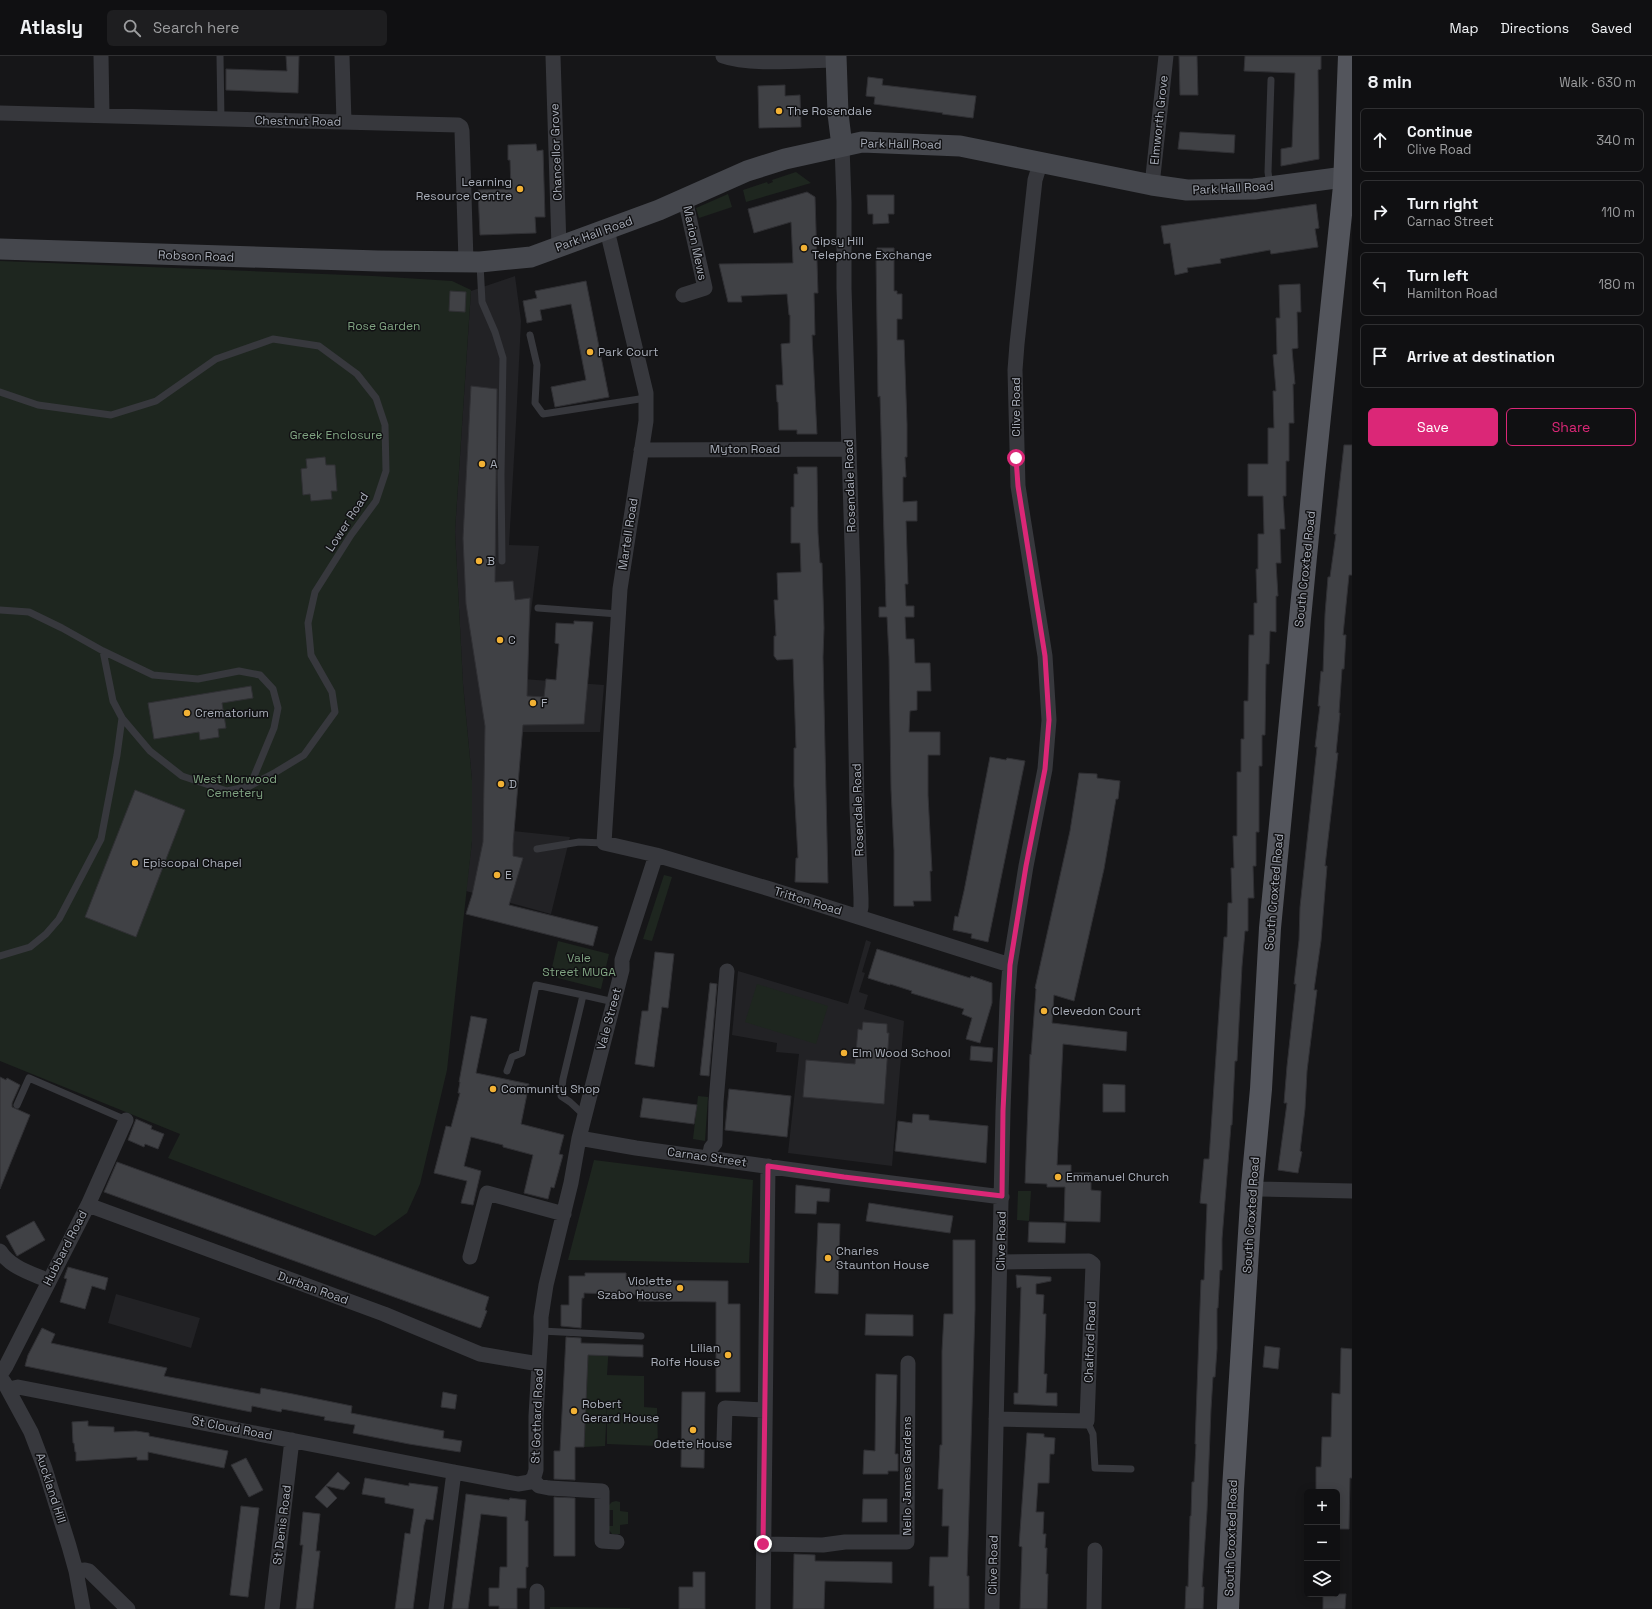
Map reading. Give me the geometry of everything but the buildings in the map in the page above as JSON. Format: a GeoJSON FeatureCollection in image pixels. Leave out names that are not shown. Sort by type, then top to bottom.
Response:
{"type":"FeatureCollection","features":[{"type":"Feature","properties":{"kind":"main road","name":"South Croxted Road"},"geometry":{"type":"LineString","coordinates":[[1228,1609],[1233,1489],[1252,1186],[1261,1089],[1270,928],[1348,176],[1350,69]]}},
{"type":"Feature","properties":{"kind":"street"},"geometry":{"type":"LineString","coordinates":[[101,56],[102,115]]}},
{"type":"Feature","properties":{"kind":"street"},"geometry":{"type":"LineString","coordinates":[[342,56],[344,122]]}},
{"type":"Feature","properties":{"kind":"street","name":"Chancellor Grove"},"geometry":{"type":"LineString","coordinates":[[553,56],[558,247]]}},
{"type":"Feature","properties":{"kind":"street"},"geometry":{"type":"LineString","coordinates":[[723,56],[733,60],[759,61],[836,58]]}},
{"type":"Feature","properties":{"kind":"street","name":"Elmworth Grove"},"geometry":{"type":"LineString","coordinates":[[1152,185],[1166,56]]}},
{"type":"Feature","properties":{"kind":"street","name":"Rosendale Road"},"geometry":{"type":"LineString","coordinates":[[836,58],[844,202],[844,288],[853,571],[857,800],[861,898],[859,916]]}},
{"type":"Feature","properties":{"kind":"street","name":"Chestnut Road"},"geometry":{"type":"LineString","coordinates":[[0,113],[458,125],[461,127],[473,262]]}},
{"type":"Feature","properties":{"kind":"street","name":"Park Hall Road"},"geometry":{"type":"LineString","coordinates":[[391,261],[473,262],[531,257],[607,230],[685,199],[748,171],[785,159],[862,142],[960,146],[1041,161],[1152,185],[1187,190],[1228,190],[1270,187],[1348,176]]}},
{"type":"Feature","properties":{"kind":"street","name":"Clive Road"},"geometry":{"type":"LineString","coordinates":[[992,1609],[1003,1111],[1010,965],[1026,866],[1045,769],[1049,720],[1045,656],[1018,486],[1016,442],[1017,344],[1036,180],[1041,161]]}},
{"type":"Feature","properties":{"kind":"street","name":"Marion Mews"},"geometry":{"type":"LineString","coordinates":[[683,295],[705,288],[685,199]]}},
{"type":"Feature","properties":{"kind":"street","name":"Martell Road"},"geometry":{"type":"LineString","coordinates":[[604,843],[620,589],[646,421],[646,393],[607,230]]}},
{"type":"Feature","properties":{"kind":"street","name":"Robson Road"},"geometry":{"type":"LineString","coordinates":[[0,249],[391,261]]}},
{"type":"Feature","properties":{"kind":"street","name":"Myton Road"},"geometry":{"type":"LineString","coordinates":[[641,450],[848,449]]}},
{"type":"Feature","properties":{"kind":"street","name":"Tritton Road"},"geometry":{"type":"LineString","coordinates":[[604,843],[656,855],[859,916],[941,944],[1010,965]]}},
{"type":"Feature","properties":{"kind":"street","name":"Vale Street"},"geometry":{"type":"LineString","coordinates":[[579,1138],[622,970],[622,960],[656,855]]}},
{"type":"Feature","properties":{"kind":"street"},"geometry":{"type":"LineString","coordinates":[[709,1158],[710,1148],[715,1143],[716,1102],[727,971]]}},
{"type":"Feature","properties":{"kind":"street","name":"Hubbard Road"},"geometry":{"type":"LineString","coordinates":[[0,1374],[6,1366],[88,1205],[126,1120]]}},
{"type":"Feature","properties":{"kind":"street","name":"Carnac Street"},"geometry":{"type":"LineString","coordinates":[[579,1138],[636,1148],[844,1177],[1002,1196]]}},
{"type":"Feature","properties":{"kind":"street","name":"St Gothard Road"},"geometry":{"type":"LineString","coordinates":[[454,1472],[518,1484],[527,1484],[533,1480],[536,1470],[541,1317],[546,1285],[564,1214],[579,1138]]}},
{"type":"Feature","properties":{"kind":"street"},"geometry":{"type":"LineString","coordinates":[[763,1609],[764,1410],[768,1166]]}},
{"type":"Feature","properties":{"kind":"street"},"geometry":{"type":"LineString","coordinates":[[1252,1186],[1264,1189],[1352,1191]]}},
{"type":"Feature","properties":{"kind":"street"},"geometry":{"type":"LineString","coordinates":[[470,1257],[487,1193],[564,1214]]}},
{"type":"Feature","properties":{"kind":"street","name":"Durban Road"},"geometry":{"type":"LineString","coordinates":[[88,1205],[384,1314],[480,1354],[539,1364]]}},
{"type":"Feature","properties":{"kind":"street"},"geometry":{"type":"LineString","coordinates":[[0,1251],[12,1264],[49,1281]]}},
{"type":"Feature","properties":{"kind":"street","name":"Chalford Road"},"geometry":{"type":"LineString","coordinates":[[1000,1262],[1089,1261],[1093,1264],[1088,1421]]}},
{"type":"Feature","properties":{"kind":"street","name":"Nello James Gardens"},"geometry":{"type":"LineString","coordinates":[[763,1544],[823,1545],[845,1542],[907,1542],[908,1363]]}},
{"type":"Feature","properties":{"kind":"street","name":"Auckland Hill"},"geometry":{"type":"LineString","coordinates":[[0,1374],[38,1449],[76,1572],[83,1609]]}},
{"type":"Feature","properties":{"kind":"street","name":"St Cloud Road"},"geometry":{"type":"LineString","coordinates":[[8,1389],[18,1387],[454,1472]]}},
{"type":"Feature","properties":{"kind":"street"},"geometry":{"type":"LineString","coordinates":[[724,1441],[725,1408],[764,1410]]}},
{"type":"Feature","properties":{"kind":"street"},"geometry":{"type":"LineString","coordinates":[[996,1419],[1088,1421]]}},
{"type":"Feature","properties":{"kind":"street","name":"St Denis Road"},"geometry":{"type":"LineString","coordinates":[[272,1609],[292,1440]]}},
{"type":"Feature","properties":{"kind":"street"},"geometry":{"type":"LineString","coordinates":[[436,1609],[454,1472]]}},
{"type":"Feature","properties":{"kind":"street"},"geometry":{"type":"LineString","coordinates":[[533,1480],[539,1486],[549,1488],[602,1491],[602,1541],[617,1542]]}},
{"type":"Feature","properties":{"kind":"street"},"geometry":{"type":"LineString","coordinates":[[1094,1609],[1095,1550]]}},
{"type":"Feature","properties":{"kind":"street"},"geometry":{"type":"LineString","coordinates":[[76,1572],[85,1570],[90,1571],[128,1609]]}},
{"type":"Feature","properties":{"kind":"street"},"geometry":{"type":"LineString","coordinates":[[537,1591],[537,1609]]}},
{"type":"Feature","properties":{"kind":"lane"},"geometry":{"type":"LineString","coordinates":[[220,56],[221,119]]}},
{"type":"Feature","properties":{"kind":"lane"},"geometry":{"type":"LineString","coordinates":[[1270,187],[1268,172],[1271,80]]}},
{"type":"Feature","properties":{"kind":"lane"},"geometry":{"type":"LineString","coordinates":[[473,262],[482,302],[495,332],[503,358],[501,475],[502,561]]}},
{"type":"Feature","properties":{"kind":"lane"},"geometry":{"type":"LineString","coordinates":[[530,336],[537,365],[535,403],[543,414],[646,398]]}},
{"type":"Feature","properties":{"kind":"lane","name":"Lower Road"},"geometry":{"type":"LineString","coordinates":[[0,392],[38,405],[111,415],[156,401],[216,359],[273,339],[319,346],[357,374],[376,398],[385,425],[386,471],[376,500],[351,535],[316,592],[308,623],[311,655],[332,692],[335,712],[304,755],[250,786],[227,791],[182,776],[150,751],[122,718],[113,701],[103,651]]}},
{"type":"Feature","properties":{"kind":"lane"},"geometry":{"type":"LineString","coordinates":[[538,608],[618,614]]}},
{"type":"Feature","properties":{"kind":"lane"},"geometry":{"type":"LineString","coordinates":[[0,610],[29,612],[62,628],[103,651],[153,675],[198,679],[239,671],[260,675],[273,689],[278,708],[274,728],[250,786]]}},
{"type":"Feature","properties":{"kind":"lane"},"geometry":{"type":"LineString","coordinates":[[0,956],[30,947],[46,934],[59,919],[101,838],[117,755],[122,718]]}},
{"type":"Feature","properties":{"kind":"lane"},"geometry":{"type":"LineString","coordinates":[[537,849],[579,842],[604,843]]}},
{"type":"Feature","properties":{"kind":"lane"},"geometry":{"type":"LineString","coordinates":[[507,1071],[512,1057],[522,1052],[536,985],[614,1002]]}},
{"type":"Feature","properties":{"kind":"lane"},"geometry":{"type":"LineString","coordinates":[[583,995],[563,1079],[561,1096],[585,1116]]}},
{"type":"Feature","properties":{"kind":"lane"},"geometry":{"type":"LineString","coordinates":[[17,1105],[29,1078],[126,1120]]}},
{"type":"Feature","properties":{"kind":"lane"},"geometry":{"type":"LineString","coordinates":[[541,1332],[641,1336]]}},
{"type":"Feature","properties":{"kind":"lane"},"geometry":{"type":"LineString","coordinates":[[1088,1421],[1093,1434],[1095,1468],[1131,1469]]}},
{"type":"Feature","properties":{"kind":"shaded area"},"geometry":{"type":"Polygon","coordinates":[[[515,276],[521,321],[509,545],[539,546],[523,679],[604,685],[600,732],[520,732],[513,831],[570,837],[551,914],[466,891],[472,841],[472,780],[463,684],[455,531],[471,291],[515,276]]]}},
{"type":"Feature","properties":{"kind":"shaded area","name":"Elm Wood School"},"geometry":{"type":"Polygon","coordinates":[[[866,940],[871,942],[862,972],[865,973],[859,992],[868,995],[864,1009],[904,1021],[892,1166],[788,1153],[799,1054],[776,1052],[777,1043],[732,1035],[738,971],[848,1004],[866,940]]]}},
{"type":"Feature","properties":{"kind":"shaded area"},"geometry":{"type":"Polygon","coordinates":[[[116,1294],[200,1318],[191,1348],[108,1323],[116,1294]]]}},
{"type":"Feature","properties":{"kind":"green space"},"geometry":{"type":"Polygon","coordinates":[[[796,172],[811,183],[746,202],[743,190],[767,182],[768,184],[773,182],[772,180],[796,172]]]}},
{"type":"Feature","properties":{"kind":"green space"},"geometry":{"type":"Polygon","coordinates":[[[728,194],[732,207],[699,218],[696,208],[728,194]]]}},
{"type":"Feature","properties":{"kind":"green space","name":"West Norwood Cemetery"},"geometry":{"type":"Polygon","coordinates":[[[0,261],[373,276],[452,281],[471,290],[455,531],[463,684],[472,780],[472,841],[447,1070],[420,1184],[407,1213],[375,1236],[168,1158],[180,1134],[0,1061],[0,261]]]}},
{"type":"Feature","properties":{"kind":"green space"},"geometry":{"type":"Polygon","coordinates":[[[664,875],[672,877],[652,941],[643,939],[664,875]]]}},
{"type":"Feature","properties":{"kind":"green space","name":"Vale Street MUGA"},"geometry":{"type":"Polygon","coordinates":[[[558,941],[609,954],[601,989],[550,976],[558,941]]]}},
{"type":"Feature","properties":{"kind":"green space"},"geometry":{"type":"Polygon","coordinates":[[[757,984],[828,1006],[816,1044],[745,1022],[757,984]]]}},
{"type":"Feature","properties":{"kind":"green space"},"geometry":{"type":"Polygon","coordinates":[[[698,1096],[708,1097],[705,1141],[693,1139],[698,1096]]]}},
{"type":"Feature","properties":{"kind":"green space"},"geometry":{"type":"Polygon","coordinates":[[[594,1160],[753,1180],[749,1263],[568,1260],[594,1160]]]}},
{"type":"Feature","properties":{"kind":"green space"},"geometry":{"type":"Polygon","coordinates":[[[1018,1191],[1031,1191],[1029,1221],[1017,1220],[1018,1191]]]}},
{"type":"Feature","properties":{"kind":"green space"},"geometry":{"type":"Polygon","coordinates":[[[588,1343],[609,1344],[607,1375],[644,1376],[644,1407],[657,1408],[658,1446],[607,1444],[607,1405],[605,1446],[584,1447],[588,1343]]]}},
{"type":"Feature","properties":{"kind":"green space"},"geometry":{"type":"Polygon","coordinates":[[[616,1501],[620,1502],[620,1511],[628,1512],[628,1524],[620,1525],[620,1534],[612,1534],[609,1530],[609,1526],[613,1526],[613,1510],[609,1510],[609,1505],[616,1501]]]}},
{"type":"Feature","properties":{"kind":"green space"},"geometry":{"type":"Polygon","coordinates":[[[550,1607],[630,1608],[630,1609],[550,1609],[550,1607]]]}},
{"type":"Feature","properties":{"kind":"place","name":"The Rosendale"},"geometry":{"type":"Point","coordinates":[779,111]}},
{"type":"Feature","properties":{"kind":"place","name":"Learning Resource Centre"},"geometry":{"type":"Point","coordinates":[520,189]}},
{"type":"Feature","properties":{"kind":"place","name":"Gipsy Hill Telephone Exchange"},"geometry":{"type":"Point","coordinates":[804,248]}},
{"type":"Feature","properties":{"kind":"place","name":"Park Court"},"geometry":{"type":"Point","coordinates":[590,352]}},
{"type":"Feature","properties":{"kind":"place","name":"A"},"geometry":{"type":"Point","coordinates":[482,464]}},
{"type":"Feature","properties":{"kind":"place","name":"B"},"geometry":{"type":"Point","coordinates":[479,561]}},
{"type":"Feature","properties":{"kind":"place","name":"C"},"geometry":{"type":"Point","coordinates":[500,640]}},
{"type":"Feature","properties":{"kind":"place","name":"F"},"geometry":{"type":"Point","coordinates":[533,703]}},
{"type":"Feature","properties":{"kind":"place","name":"Crematorium"},"geometry":{"type":"Point","coordinates":[187,713]}},
{"type":"Feature","properties":{"kind":"place","name":"D"},"geometry":{"type":"Point","coordinates":[501,784]}},
{"type":"Feature","properties":{"kind":"place","name":"Episcopal Chapel"},"geometry":{"type":"Point","coordinates":[135,863]}},
{"type":"Feature","properties":{"kind":"place","name":"E"},"geometry":{"type":"Point","coordinates":[497,875]}},
{"type":"Feature","properties":{"kind":"place","name":"Clevedon Court"},"geometry":{"type":"Point","coordinates":[1044,1011]}},
{"type":"Feature","properties":{"kind":"place","name":"Elm Wood School"},"geometry":{"type":"Point","coordinates":[844,1053]}},
{"type":"Feature","properties":{"kind":"place","name":"Community Shop"},"geometry":{"type":"Point","coordinates":[493,1089]}},
{"type":"Feature","properties":{"kind":"place","name":"Emmanuel Church"},"geometry":{"type":"Point","coordinates":[1058,1177]}},
{"type":"Feature","properties":{"kind":"place","name":"Charles Staunton House"},"geometry":{"type":"Point","coordinates":[828,1258]}},
{"type":"Feature","properties":{"kind":"place","name":"Violette Szabo House"},"geometry":{"type":"Point","coordinates":[680,1288]}},
{"type":"Feature","properties":{"kind":"place","name":"Lilian Rolfe House"},"geometry":{"type":"Point","coordinates":[728,1355]}},
{"type":"Feature","properties":{"kind":"place","name":"Robert Gerard House"},"geometry":{"type":"Point","coordinates":[574,1411]}},
{"type":"Feature","properties":{"kind":"place","name":"Odette House"},"geometry":{"type":"Point","coordinates":[693,1430]}},
{"type":"Feature","properties":{"kind":"route"},"geometry":{"type":"LineString","coordinates":[[763,1544],[768,1166],[989,1196],[1002,1196],[1003,1111],[1007,1002],[1010,965],[1026,866],[1042,788],[1047,752],[1049,720],[1045,656],[1018,486],[1016,458]]}},
{"type":"Feature","properties":{"kind":"park label","name":"Rose Garden"},"geometry":{"type":"Point","coordinates":[384,326]}},
{"type":"Feature","properties":{"kind":"park label","name":"Greek Enclosure"},"geometry":{"type":"Point","coordinates":[336,435]}}]}
